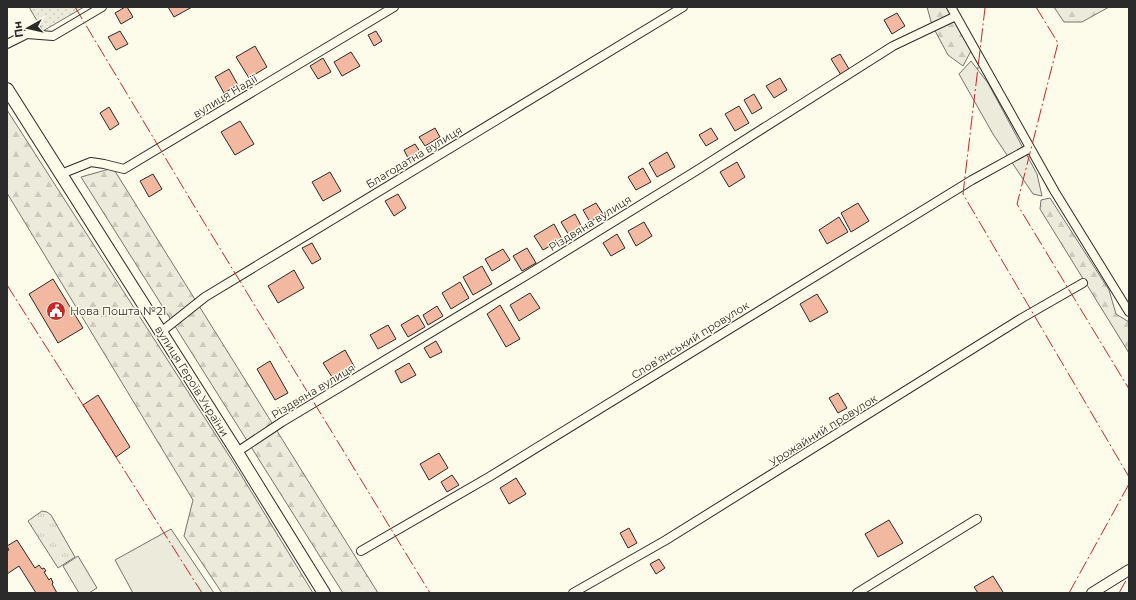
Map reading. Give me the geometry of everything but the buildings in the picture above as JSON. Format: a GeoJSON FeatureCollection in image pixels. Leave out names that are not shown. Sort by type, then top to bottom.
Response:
{"type":"FeatureCollection","features":[{"type":"Feature","properties":{"kind":"main road","name":"вулиця Героїв України"},"geometry":{"type":"LineString","coordinates":[[7,89],[237,452],[324,593]]}},
{"type":"Feature","properties":{"kind":"street"},"geometry":{"type":"LineString","coordinates":[[7,44],[27,34],[53,36],[102,7]]}},
{"type":"Feature","properties":{"kind":"street","name":"вулиця Надії"},"geometry":{"type":"LineString","coordinates":[[61,174],[91,162],[124,169],[394,7]]}},
{"type":"Feature","properties":{"kind":"street","name":"Благодатна вулиця"},"geometry":{"type":"LineString","coordinates":[[161,332],[205,297],[682,7]]}},
{"type":"Feature","properties":{"kind":"street"},"geometry":{"type":"LineString","coordinates":[[951,7],[1054,192],[1129,312]]}},
{"type":"Feature","properties":{"kind":"street","name":"Різдвяна вулиця"},"geometry":{"type":"LineString","coordinates":[[237,452],[282,422],[613,222],[893,46],[956,16]]}},
{"type":"Feature","properties":{"kind":"street","name":"Словʼянський провулок"},"geometry":{"type":"LineString","coordinates":[[362,551],[489,477],[972,180],[1030,148]]}},
{"type":"Feature","properties":{"kind":"street","name":"Урожайний провулок"},"geometry":{"type":"LineString","coordinates":[[573,593],[666,540],[1022,318],[1083,283]]}},
{"type":"Feature","properties":{"kind":"street"},"geometry":{"type":"LineString","coordinates":[[857,593],[977,519]]}},
{"type":"Feature","properties":{"kind":"street"},"geometry":{"type":"LineString","coordinates":[[1092,593],[1129,570]]}},
{"type":"Feature","properties":{"kind":"green space"},"geometry":{"type":"Polygon","coordinates":[[[29,7],[84,7],[43,31],[29,7]]]}},
{"type":"Feature","properties":{"kind":"green space"},"geometry":{"type":"Polygon","coordinates":[[[927,7],[946,7],[972,49],[963,66],[948,55],[932,25],[927,7]]]}},
{"type":"Feature","properties":{"kind":"green space"},"geometry":{"type":"Polygon","coordinates":[[[1054,7],[1109,7],[1082,22],[1064,22],[1054,7]]]}},
{"type":"Feature","properties":{"kind":"green space"},"geometry":{"type":"Polygon","coordinates":[[[971,61],[988,83],[1037,174],[1042,196],[1033,194],[993,134],[959,74],[971,61]]]}},
{"type":"Feature","properties":{"kind":"green space"},"geometry":{"type":"Polygon","coordinates":[[[7,110],[235,465],[313,593],[222,593],[184,536],[193,500],[7,193],[7,110]]]}},
{"type":"Feature","properties":{"kind":"green space"},"geometry":{"type":"Polygon","coordinates":[[[113,168],[378,593],[343,593],[81,177],[113,168]]]}},
{"type":"Feature","properties":{"kind":"green space"},"geometry":{"type":"Polygon","coordinates":[[[1050,198],[1109,290],[1116,314],[1129,322],[1129,353],[1040,209],[1041,200],[1050,198]]]}},
{"type":"Feature","properties":{"kind":"green space"},"geometry":{"type":"Polygon","coordinates":[[[42,511],[51,515],[75,557],[58,568],[28,521],[42,511]]]}},
{"type":"Feature","properties":{"kind":"green space"},"geometry":{"type":"Polygon","coordinates":[[[171,529],[214,593],[133,593],[115,560],[171,529]]]}},
{"type":"Feature","properties":{"kind":"shaded area"},"geometry":{"type":"Polygon","coordinates":[[[78,556],[97,588],[89,593],[79,593],[63,566],[78,556]]]}},
{"type":"Feature","properties":{"kind":"power"},"geometry":{"type":"LineString","coordinates":[[75,7],[202,219],[430,593]]}},
{"type":"Feature","properties":{"kind":"power"},"geometry":{"type":"LineString","coordinates":[[984,7],[963,194],[1129,477]]}},
{"type":"Feature","properties":{"kind":"power"},"geometry":{"type":"LineString","coordinates":[[1036,7],[1058,43],[1017,204],[1129,389]]}},
{"type":"Feature","properties":{"kind":"power"},"geometry":{"type":"LineString","coordinates":[[7,285],[202,593]]}},
{"type":"Feature","properties":{"kind":"power"},"geometry":{"type":"LineString","coordinates":[[1069,593],[1129,484]]}},
{"type":"Feature","properties":{"kind":"power"},"geometry":{"type":"LineString","coordinates":[[1119,593],[1129,575]]}},
{"type":"Feature","properties":{"kind":"place","name":"Нова Пошта №21"},"geometry":{"type":"Point","coordinates":[56,311]}}]}
